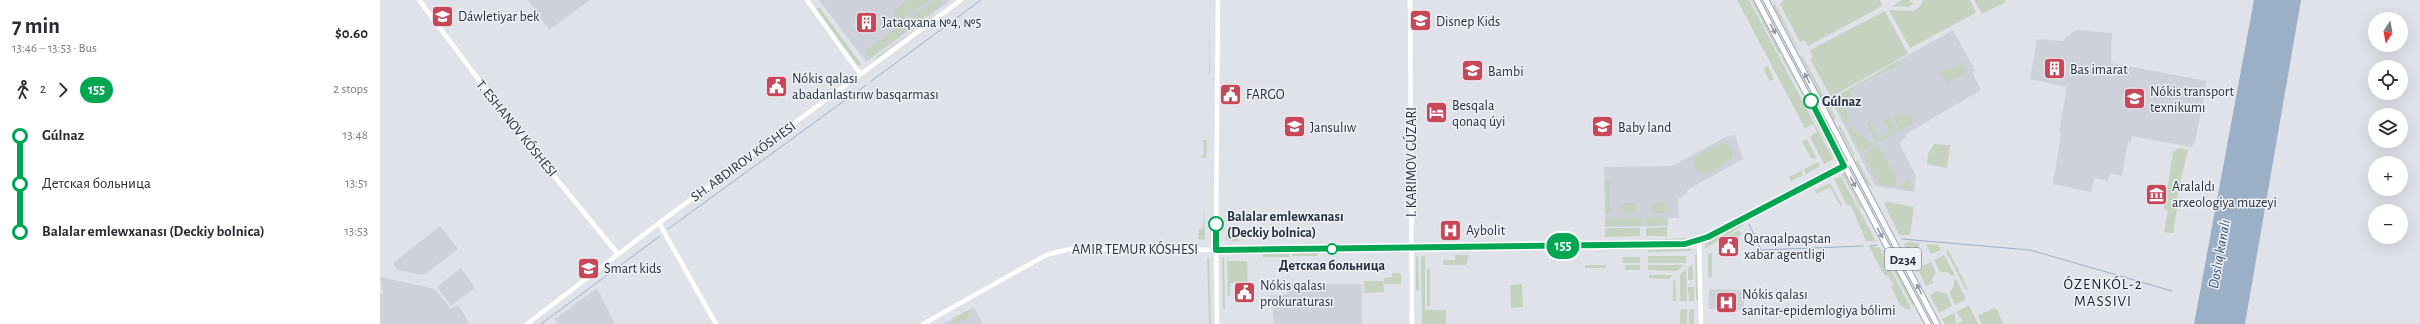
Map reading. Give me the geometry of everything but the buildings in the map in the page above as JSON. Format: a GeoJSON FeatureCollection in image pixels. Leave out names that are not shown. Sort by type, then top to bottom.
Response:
{"type":"FeatureCollection","features":[{"type":"Feature","properties":{"kind":"main road","name":"T. ESHANOV KÓSHESI"},"geometry":{"type":"LineString","coordinates":[[419,0],[518,131],[618,254]]}},
{"type":"Feature","properties":{"kind":"main road"},"geometry":{"type":"LineString","coordinates":[[807,0],[860,74]]}},
{"type":"Feature","properties":{"kind":"main road","name":"SH. ABDIROV KÓSHESI"},"geometry":{"type":"LineString","coordinates":[[527,324],[659,223],[961,0]]}},
{"type":"Feature","properties":{"kind":"main road"},"geometry":{"type":"LineString","coordinates":[[1217,324],[1216,250],[1218,0]]}},
{"type":"Feature","properties":{"kind":"main road"},"geometry":{"type":"LineString","coordinates":[[1410,0],[1412,324]]}},
{"type":"Feature","properties":{"kind":"main road","name":"D234"},"geometry":{"type":"LineString","coordinates":[[1758,0],[1928,324]]}},
{"type":"Feature","properties":{"kind":"main road","name":"D234"},"geometry":{"type":"LineString","coordinates":[[1766,0],[1937,324]]}},
{"type":"Feature","properties":{"kind":"main road","name":"AMIR TEMUR KÓSHESI"},"geometry":{"type":"LineString","coordinates":[[922,324],[1056,251],[1085,248],[1216,250],[1679,245],[1700,240],[1851,162]]}},
{"type":"Feature","properties":{"kind":"main road"},"geometry":{"type":"LineString","coordinates":[[659,223],[716,324]]}},
{"type":"Feature","properties":{"kind":"main road"},"geometry":{"type":"LineString","coordinates":[[1700,240],[1701,324]]}},
{"type":"Feature","properties":{"kind":"shaded area"},"geometry":{"type":"Polygon","coordinates":[[[528,0],[590,0],[549,30],[528,0]]]}},
{"type":"Feature","properties":{"kind":"shaded area"},"geometry":{"type":"Polygon","coordinates":[[[819,0],[951,0],[866,62],[819,0]]]}},
{"type":"Feature","properties":{"kind":"shaded area"},"geometry":{"type":"Polygon","coordinates":[[[1953,30],[1975,70],[1972,72],[1981,90],[1906,134],[1907,137],[1902,140],[1900,145],[1916,176],[1914,192],[1875,186],[1831,99],[1953,30]]]}},
{"type":"Feature","properties":{"kind":"shaded area","name":"Nókis transport texnikumı"},"geometry":{"type":"Polygon","coordinates":[[[2076,30],[2112,33],[2111,63],[2207,81],[2195,142],[2191,147],[2132,136],[2131,142],[2128,142],[2122,176],[2110,173],[2108,181],[2094,178],[2091,192],[2053,184],[2061,134],[2059,132],[2067,87],[2030,79],[2037,39],[2064,41],[2065,38],[2076,30]]]}},
{"type":"Feature","properties":{"kind":"shaded area"},"geometry":{"type":"Polygon","coordinates":[[[1735,135],[1743,159],[1687,190],[1688,193],[1678,199],[1679,218],[1668,218],[1668,226],[1605,227],[1604,167],[1672,166],[1726,137],[1735,135]]]}},
{"type":"Feature","properties":{"kind":"shaded area"},"geometry":{"type":"Polygon","coordinates":[[[440,226],[458,249],[424,275],[397,270],[393,263],[440,226]]]}},
{"type":"Feature","properties":{"kind":"shaded area"},"geometry":{"type":"Polygon","coordinates":[[[461,268],[475,288],[451,306],[437,287],[461,268]]]}},
{"type":"Feature","properties":{"kind":"shaded area"},"geometry":{"type":"Polygon","coordinates":[[[380,277],[435,289],[451,309],[458,305],[468,321],[467,324],[380,324],[380,294],[383,293],[380,277]]]}},
{"type":"Feature","properties":{"kind":"shaded area"},"geometry":{"type":"Polygon","coordinates":[[[1287,284],[1362,284],[1362,324],[1274,324],[1271,295],[1287,294],[1287,284]]]}},
{"type":"Feature","properties":{"kind":"shaded area"},"geometry":{"type":"Polygon","coordinates":[[[597,288],[615,324],[558,324],[555,319],[597,288]]]}},
{"type":"Feature","properties":{"kind":"shaded area","name":"Nókis qalası sanitar-epidemlogiya bólimi"},"geometry":{"type":"Polygon","coordinates":[[[1709,289],[1744,290],[1744,310],[1709,309],[1709,289]]]}},
{"type":"Feature","properties":{"kind":"shaded area"},"geometry":{"type":"Polygon","coordinates":[[[974,307],[983,324],[942,324],[974,307]]]}},
{"type":"Feature","properties":{"kind":"green space"},"geometry":{"type":"Polygon","coordinates":[[[907,0],[929,0],[900,21],[893,11],[907,0]]]}},
{"type":"Feature","properties":{"kind":"green space"},"geometry":{"type":"Polygon","coordinates":[[[934,0],[940,0],[943,4],[870,58],[865,51],[934,0]]]}},
{"type":"Feature","properties":{"kind":"green space"},"geometry":{"type":"Polygon","coordinates":[[[1210,0],[1210,74],[1209,75],[1210,0]]]}},
{"type":"Feature","properties":{"kind":"green space"},"geometry":{"type":"Polygon","coordinates":[[[1737,0],[1749,0],[1833,159],[1824,164],[1810,137],[1817,132],[1813,124],[1805,128],[1737,0]]]}},
{"type":"Feature","properties":{"kind":"green space"},"geometry":{"type":"Polygon","coordinates":[[[1751,0],[1753,0],[1781,53],[1779,54],[1751,0]]]}},
{"type":"Feature","properties":{"kind":"green space"},"geometry":{"type":"Polygon","coordinates":[[[1784,0],[1880,0],[1882,6],[1808,46],[1805,40],[1800,42],[1780,4],[1784,0]]]}},
{"type":"Feature","properties":{"kind":"green space"},"geometry":{"type":"Polygon","coordinates":[[[1902,0],[1909,0],[1913,4],[1909,7],[1893,6],[1902,0]]]}},
{"type":"Feature","properties":{"kind":"green space"},"geometry":{"type":"Polygon","coordinates":[[[1923,0],[1970,0],[1976,13],[1910,48],[1889,10],[1914,11],[1920,6],[1923,0]]]}},
{"type":"Feature","properties":{"kind":"green space"},"geometry":{"type":"Polygon","coordinates":[[[1974,0],[2005,0],[2006,2],[1982,14],[1974,0]]]}},
{"type":"Feature","properties":{"kind":"green space"},"geometry":{"type":"Polygon","coordinates":[[[1775,4],[1799,50],[1799,51],[1773,6],[1775,4]]]}},
{"type":"Feature","properties":{"kind":"green space"},"geometry":{"type":"Polygon","coordinates":[[[819,7],[861,64],[858,66],[816,9],[819,7]]]}},
{"type":"Feature","properties":{"kind":"green space"},"geometry":{"type":"Polygon","coordinates":[[[945,7],[876,59],[875,58],[945,7]]]}},
{"type":"Feature","properties":{"kind":"green space"},"geometry":{"type":"Polygon","coordinates":[[[1885,11],[1908,54],[1831,97],[1810,59],[1813,57],[1810,50],[1885,11]]]}},
{"type":"Feature","properties":{"kind":"green space"},"geometry":{"type":"Polygon","coordinates":[[[1802,55],[1836,119],[1834,120],[1801,57],[1802,55]]]}},
{"type":"Feature","properties":{"kind":"green space"},"geometry":{"type":"Polygon","coordinates":[[[1782,56],[1803,96],[1781,57],[1782,56]]]}},
{"type":"Feature","properties":{"kind":"green space"},"geometry":{"type":"Polygon","coordinates":[[[1899,60],[1902,64],[1856,86],[1853,89],[1849,96],[1847,105],[1849,121],[1845,123],[1832,99],[1899,60]]]}},
{"type":"Feature","properties":{"kind":"green space"},"geometry":{"type":"Polygon","coordinates":[[[1962,62],[1967,73],[1946,83],[1941,73],[1962,62]]]}},
{"type":"Feature","properties":{"kind":"green space"},"geometry":{"type":"Polygon","coordinates":[[[1768,66],[1774,80],[1770,81],[1763,69],[1768,66]]]}},
{"type":"Feature","properties":{"kind":"green space"},"geometry":{"type":"Polygon","coordinates":[[[1808,107],[1835,157],[1834,158],[1808,107]]]}},
{"type":"Feature","properties":{"kind":"green space"},"geometry":{"type":"Polygon","coordinates":[[[1897,112],[1900,117],[1909,113],[1914,122],[1900,131],[1892,115],[1897,112]]]}},
{"type":"Feature","properties":{"kind":"green space"},"geometry":{"type":"Polygon","coordinates":[[[1890,116],[1898,132],[1877,143],[1876,140],[1890,132],[1883,119],[1890,116]]]}},
{"type":"Feature","properties":{"kind":"green space"},"geometry":{"type":"Polygon","coordinates":[[[1870,121],[1878,137],[1875,139],[1867,123],[1870,121]]]}},
{"type":"Feature","properties":{"kind":"green space"},"geometry":{"type":"Polygon","coordinates":[[[1852,125],[1855,132],[1874,144],[1861,152],[1847,128],[1852,125]]]}},
{"type":"Feature","properties":{"kind":"green space"},"geometry":{"type":"Polygon","coordinates":[[[1840,126],[1855,155],[1854,156],[1838,127],[1840,126]]]}},
{"type":"Feature","properties":{"kind":"green space"},"geometry":{"type":"Polygon","coordinates":[[[1807,139],[1817,159],[1811,158],[1802,142],[1807,139]]]}},
{"type":"Feature","properties":{"kind":"green space"},"geometry":{"type":"Polygon","coordinates":[[[1203,140],[1207,140],[1206,158],[1201,158],[1204,153],[1203,140]]]}},
{"type":"Feature","properties":{"kind":"green space"},"geometry":{"type":"Polygon","coordinates":[[[1721,142],[1731,146],[1733,153],[1731,160],[1707,174],[1698,172],[1693,164],[1695,158],[1721,142]]]}},
{"type":"Feature","properties":{"kind":"green space"},"geometry":{"type":"Polygon","coordinates":[[[1934,144],[1950,145],[1947,168],[1927,164],[1928,154],[1934,144]]]}},
{"type":"Feature","properties":{"kind":"green space"},"geometry":{"type":"Polygon","coordinates":[[[1879,146],[1897,180],[1895,187],[1878,184],[1863,155],[1879,146]]]}},
{"type":"Feature","properties":{"kind":"green space"},"geometry":{"type":"Polygon","coordinates":[[[2179,148],[2188,150],[2176,201],[2178,202],[2173,233],[2164,232],[2168,211],[2164,209],[2173,152],[2179,148]]]}},
{"type":"Feature","properties":{"kind":"green space"},"geometry":{"type":"Polygon","coordinates":[[[1857,160],[1872,187],[1868,185],[1856,162],[1857,160]]]}},
{"type":"Feature","properties":{"kind":"green space"},"geometry":{"type":"Polygon","coordinates":[[[1818,162],[1820,166],[1806,174],[1804,169],[1818,162]]]}},
{"type":"Feature","properties":{"kind":"green space"},"geometry":{"type":"Polygon","coordinates":[[[1801,171],[1803,175],[1791,181],[1789,177],[1801,171]]]}},
{"type":"Feature","properties":{"kind":"green space"},"geometry":{"type":"Polygon","coordinates":[[[1842,174],[1845,174],[1861,207],[1860,208],[1842,174]]]}},
{"type":"Feature","properties":{"kind":"green space"},"geometry":{"type":"Polygon","coordinates":[[[1841,177],[1876,241],[1866,241],[1851,206],[1847,205],[1834,179],[1841,177]]]}},
{"type":"Feature","properties":{"kind":"green space"},"geometry":{"type":"Polygon","coordinates":[[[1911,179],[1910,190],[1900,188],[1901,184],[1911,179]]]}},
{"type":"Feature","properties":{"kind":"green space"},"geometry":{"type":"Polygon","coordinates":[[[1606,180],[1610,180],[1610,214],[1606,214],[1606,180]]]}},
{"type":"Feature","properties":{"kind":"green space"},"geometry":{"type":"Polygon","coordinates":[[[1830,183],[1842,205],[1841,207],[1830,187],[1816,194],[1815,190],[1830,183]]]}},
{"type":"Feature","properties":{"kind":"green space"},"geometry":{"type":"Polygon","coordinates":[[[1665,202],[1665,213],[1651,213],[1651,203],[1665,202]]]}},
{"type":"Feature","properties":{"kind":"green space"},"geometry":{"type":"Polygon","coordinates":[[[1888,202],[1914,207],[1910,235],[1899,235],[1884,203],[1888,202]]]}},
{"type":"Feature","properties":{"kind":"green space"},"geometry":{"type":"Polygon","coordinates":[[[1622,203],[1636,203],[1636,214],[1623,214],[1622,203]]]}},
{"type":"Feature","properties":{"kind":"green space"},"geometry":{"type":"Polygon","coordinates":[[[1204,209],[1205,240],[1198,239],[1199,229],[1203,228],[1204,209]]]}},
{"type":"Feature","properties":{"kind":"green space"},"geometry":{"type":"Polygon","coordinates":[[[1667,217],[1667,225],[1646,226],[1646,218],[1667,217]]]}},
{"type":"Feature","properties":{"kind":"green space"},"geometry":{"type":"Polygon","coordinates":[[[1606,218],[1641,218],[1641,226],[1606,226],[1606,218]]]}},
{"type":"Feature","properties":{"kind":"green space"},"geometry":{"type":"Polygon","coordinates":[[[1743,224],[1744,225],[1704,249],[1706,243],[1743,224]]]}},
{"type":"Feature","properties":{"kind":"green space"},"geometry":{"type":"Polygon","coordinates":[[[1667,227],[1667,236],[1646,236],[1646,228],[1667,227]]]}},
{"type":"Feature","properties":{"kind":"green space"},"geometry":{"type":"Polygon","coordinates":[[[1605,228],[1640,228],[1640,236],[1605,237],[1605,228]]]}},
{"type":"Feature","properties":{"kind":"green space"},"geometry":{"type":"Polygon","coordinates":[[[1226,230],[1228,230],[1240,242],[1226,240],[1226,230]]]}},
{"type":"Feature","properties":{"kind":"green space"},"geometry":{"type":"Polygon","coordinates":[[[1739,230],[1741,235],[1722,245],[1720,240],[1739,230]]]}},
{"type":"Feature","properties":{"kind":"green space"},"geometry":{"type":"Polygon","coordinates":[[[1688,238],[1684,241],[1646,242],[1646,240],[1688,238]]]}},
{"type":"Feature","properties":{"kind":"green space"},"geometry":{"type":"Polygon","coordinates":[[[1605,240],[1640,240],[1640,241],[1605,242],[1605,240]]]}},
{"type":"Feature","properties":{"kind":"green space"},"geometry":{"type":"Polygon","coordinates":[[[1909,242],[1918,243],[1920,248],[1915,250],[1913,246],[1907,249],[1904,244],[1909,242]]]}},
{"type":"Feature","properties":{"kind":"green space"},"geometry":{"type":"Polygon","coordinates":[[[1926,244],[1938,245],[1941,250],[1931,254],[1926,244]]]}},
{"type":"Feature","properties":{"kind":"green space"},"geometry":{"type":"Polygon","coordinates":[[[1869,247],[1879,247],[1911,308],[1908,310],[1900,305],[1891,287],[1894,286],[1888,275],[1885,276],[1869,247]]]}},
{"type":"Feature","properties":{"kind":"green space"},"geometry":{"type":"Polygon","coordinates":[[[1691,249],[1691,251],[1648,252],[1648,250],[1691,249]]]}},
{"type":"Feature","properties":{"kind":"green space"},"geometry":{"type":"Polygon","coordinates":[[[1882,249],[1885,250],[1913,302],[1913,307],[1882,249]]]}},
{"type":"Feature","properties":{"kind":"green space"},"geometry":{"type":"Polygon","coordinates":[[[1948,250],[1968,289],[1966,290],[1946,251],[1948,250]]]}},
{"type":"Feature","properties":{"kind":"green space"},"geometry":{"type":"Polygon","coordinates":[[[1263,253],[1289,253],[1290,257],[1263,257],[1263,253]]]}},
{"type":"Feature","properties":{"kind":"green space"},"geometry":{"type":"Polygon","coordinates":[[[1291,253],[1317,253],[1317,256],[1292,256],[1291,253]]]}},
{"type":"Feature","properties":{"kind":"green space"},"geometry":{"type":"Polygon","coordinates":[[[1697,253],[1698,300],[1696,300],[1695,255],[1697,253]]]}},
{"type":"Feature","properties":{"kind":"green space"},"geometry":{"type":"Polygon","coordinates":[[[1712,253],[1712,277],[1708,277],[1708,254],[1712,253]]]}},
{"type":"Feature","properties":{"kind":"green space"},"geometry":{"type":"Polygon","coordinates":[[[1425,255],[1425,310],[1446,310],[1446,324],[1422,324],[1421,257],[1425,255]]]}},
{"type":"Feature","properties":{"kind":"green space"},"geometry":{"type":"Polygon","coordinates":[[[1455,255],[1469,255],[1466,265],[1443,265],[1443,260],[1455,260],[1455,255]]]}},
{"type":"Feature","properties":{"kind":"green space"},"geometry":{"type":"Polygon","coordinates":[[[1944,255],[1955,275],[1952,276],[1948,272],[1940,272],[1934,260],[1944,255]]]}},
{"type":"Feature","properties":{"kind":"green space"},"geometry":{"type":"Polygon","coordinates":[[[1416,256],[1418,256],[1419,291],[1416,290],[1416,256]]]}},
{"type":"Feature","properties":{"kind":"green space"},"geometry":{"type":"Polygon","coordinates":[[[1648,256],[1686,256],[1686,263],[1648,263],[1648,256]]]}},
{"type":"Feature","properties":{"kind":"green space"},"geometry":{"type":"Polygon","coordinates":[[[1222,257],[1224,257],[1225,310],[1223,309],[1222,257]]]}},
{"type":"Feature","properties":{"kind":"green space"},"geometry":{"type":"Polygon","coordinates":[[[1623,257],[1640,257],[1640,263],[1623,263],[1623,257]]]}},
{"type":"Feature","properties":{"kind":"green space"},"geometry":{"type":"Polygon","coordinates":[[[1207,258],[1209,258],[1211,324],[1209,324],[1207,258]]]}},
{"type":"Feature","properties":{"kind":"green space"},"geometry":{"type":"Polygon","coordinates":[[[1227,261],[1247,261],[1248,283],[1230,283],[1230,296],[1228,296],[1227,261]]]}},
{"type":"Feature","properties":{"kind":"green space"},"geometry":{"type":"Polygon","coordinates":[[[1931,262],[1936,273],[1932,278],[1933,283],[1926,286],[1917,268],[1931,262]]]}},
{"type":"Feature","properties":{"kind":"green space"},"geometry":{"type":"Polygon","coordinates":[[[1693,264],[1693,280],[1688,280],[1688,268],[1693,264]]]}},
{"type":"Feature","properties":{"kind":"green space"},"geometry":{"type":"Polygon","coordinates":[[[1585,265],[1606,265],[1606,268],[1585,268],[1585,265]]]}},
{"type":"Feature","properties":{"kind":"green space"},"geometry":{"type":"Polygon","coordinates":[[[1625,265],[1640,265],[1640,270],[1625,270],[1625,265]]]}},
{"type":"Feature","properties":{"kind":"green space"},"geometry":{"type":"Polygon","coordinates":[[[1648,265],[1683,265],[1677,271],[1648,270],[1648,265]]]}},
{"type":"Feature","properties":{"kind":"green space"},"geometry":{"type":"Polygon","coordinates":[[[1427,268],[1430,270],[1430,306],[1427,306],[1427,268]]]}},
{"type":"Feature","properties":{"kind":"green space"},"geometry":{"type":"Polygon","coordinates":[[[1686,269],[1687,301],[1680,301],[1680,275],[1686,269]]]}},
{"type":"Feature","properties":{"kind":"green space"},"geometry":{"type":"Polygon","coordinates":[[[1392,273],[1401,273],[1401,284],[1384,284],[1384,278],[1392,277],[1392,273]]]}},
{"type":"Feature","properties":{"kind":"green space"},"geometry":{"type":"Polygon","coordinates":[[[1649,275],[1673,275],[1669,279],[1649,278],[1649,275]]]}},
{"type":"Feature","properties":{"kind":"green space"},"geometry":{"type":"Polygon","coordinates":[[[1675,279],[1676,301],[1673,301],[1673,281],[1675,279]]]}},
{"type":"Feature","properties":{"kind":"green space"},"geometry":{"type":"Polygon","coordinates":[[[1956,279],[1966,299],[1955,305],[1949,293],[1954,286],[1954,280],[1956,279]]]}},
{"type":"Feature","properties":{"kind":"green space"},"geometry":{"type":"Polygon","coordinates":[[[1364,281],[1383,281],[1384,292],[1364,293],[1364,281]]]}},
{"type":"Feature","properties":{"kind":"green space"},"geometry":{"type":"Polygon","coordinates":[[[1522,284],[1523,307],[1511,308],[1510,285],[1522,284]]]}},
{"type":"Feature","properties":{"kind":"green space"},"geometry":{"type":"Polygon","coordinates":[[[1688,287],[1694,287],[1694,301],[1689,301],[1688,287]]]}},
{"type":"Feature","properties":{"kind":"green space"},"geometry":{"type":"Polygon","coordinates":[[[1936,291],[1947,294],[1952,306],[1939,313],[1930,295],[1936,291]]]}},
{"type":"Feature","properties":{"kind":"green space"},"geometry":{"type":"Polygon","coordinates":[[[1969,305],[1978,324],[1956,324],[1963,321],[1956,312],[1969,305]]]}},
{"type":"Feature","properties":{"kind":"green space"},"geometry":{"type":"Polygon","coordinates":[[[1994,308],[1997,309],[2003,324],[1982,324],[1978,316],[1994,308]]]}},
{"type":"Feature","properties":{"kind":"green space"},"geometry":{"type":"Polygon","coordinates":[[[1687,309],[1687,324],[1680,324],[1680,310],[1687,309]]]}},
{"type":"Feature","properties":{"kind":"green space"},"geometry":{"type":"Polygon","coordinates":[[[1694,309],[1694,324],[1689,324],[1689,310],[1694,309]]]}},
{"type":"Feature","properties":{"kind":"green space"},"geometry":{"type":"Polygon","coordinates":[[[967,311],[970,317],[954,324],[952,319],[967,311]]]}},
{"type":"Feature","properties":{"kind":"green space"},"geometry":{"type":"Polygon","coordinates":[[[1954,313],[1956,324],[1945,324],[1942,319],[1954,313]]]}},
{"type":"Feature","properties":{"kind":"water","name":"Doslıq kanalı"},"geometry":{"type":"Polygon","coordinates":[[[2254,0],[2301,0],[2245,324],[2194,324],[2254,0]]]}},
{"type":"Feature","properties":{"kind":"waterway"},"geometry":{"type":"LineString","coordinates":[[870,82],[981,0]]}},
{"type":"Feature","properties":{"kind":"waterway"},"geometry":{"type":"LineString","coordinates":[[668,229],[866,85]]}},
{"type":"Feature","properties":{"kind":"waterway"},"geometry":{"type":"LineString","coordinates":[[1749,224],[1761,250],[1863,246]]}},
{"type":"Feature","properties":{"kind":"waterway"},"geometry":{"type":"LineString","coordinates":[[541,324],[660,236]]}},
{"type":"Feature","properties":{"kind":"waterway"},"geometry":{"type":"LineString","coordinates":[[1902,239],[2030,250],[2172,291]]}},
{"type":"Feature","properties":{"kind":"waterway"},"geometry":{"type":"LineString","coordinates":[[1870,246],[1877,245]]}},
{"type":"Feature","properties":{"kind":"bus line","name":"155"},"geometry":{"type":"LineString","coordinates":[[1216,224],[1216,250],[1674,246],[1685,244],[1708,237],[1844,166],[1811,101]]}},
{"type":"Feature","properties":{"kind":"place","name":"Dáwletiyar bek"},"geometry":{"type":"Point","coordinates":[442,16]}},
{"type":"Feature","properties":{"kind":"place","name":"Disnep Kids"},"geometry":{"type":"Point","coordinates":[1421,21]}},
{"type":"Feature","properties":{"kind":"place","name":"Jataqxana №4, №5"},"geometry":{"type":"Point","coordinates":[867,22]}},
{"type":"Feature","properties":{"kind":"place","name":"Bas imarat"},"geometry":{"type":"Point","coordinates":[2055,69]}},
{"type":"Feature","properties":{"kind":"place","name":"Bambi"},"geometry":{"type":"Point","coordinates":[1473,71]}},
{"type":"Feature","properties":{"kind":"place","name":"Nókis qalası abadanlastırıw basqarması"},"geometry":{"type":"Point","coordinates":[776,86]}},
{"type":"Feature","properties":{"kind":"place","name":"FARGO"},"geometry":{"type":"Point","coordinates":[1230,94]}},
{"type":"Feature","properties":{"kind":"place","name":"Nókis transport texnikumı"},"geometry":{"type":"Point","coordinates":[2134,99]}},
{"type":"Feature","properties":{"kind":"place","name":"Gúlnaz"},"geometry":{"type":"Point","coordinates":[1811,101]}},
{"type":"Feature","properties":{"kind":"place","name":"Besqala qonaq úyi"},"geometry":{"type":"Point","coordinates":[1436,113]}},
{"type":"Feature","properties":{"kind":"place","name":"Jansulıw"},"geometry":{"type":"Point","coordinates":[1295,127]}},
{"type":"Feature","properties":{"kind":"place","name":"Baby land"},"geometry":{"type":"Point","coordinates":[1603,127]}},
{"type":"Feature","properties":{"kind":"place","name":"Aralaldı arxeologiya muzeyi"},"geometry":{"type":"Point","coordinates":[2156,194]}},
{"type":"Feature","properties":{"kind":"place","name":"Balalar emlewxanası (Deckiy bolnica)"},"geometry":{"type":"Point","coordinates":[1216,224]}},
{"type":"Feature","properties":{"kind":"place","name":"Aybolit"},"geometry":{"type":"Point","coordinates":[1451,230]}},
{"type":"Feature","properties":{"kind":"place","name":"Qaraqalpaqstan xabar agentligi"},"geometry":{"type":"Point","coordinates":[1728,246]}},
{"type":"Feature","properties":{"kind":"place","name":"Детская больница"},"geometry":{"type":"Point","coordinates":[1332,249]}},
{"type":"Feature","properties":{"kind":"place","name":"Smart kids"},"geometry":{"type":"Point","coordinates":[588,268]}},
{"type":"Feature","properties":{"kind":"place","name":"Nókis qalası prokuraturası"},"geometry":{"type":"Point","coordinates":[1244,293]}},
{"type":"Feature","properties":{"kind":"place","name":"Nókis qalası sanitar-epidemlogiya bólimi"},"geometry":{"type":"Point","coordinates":[1727,302]}},
{"type":"Feature","properties":{"kind":"district","name":"ÓZENKÓL-2 MASSIVI"},"geometry":{"type":"Point","coordinates":[2103,292]}}]}
